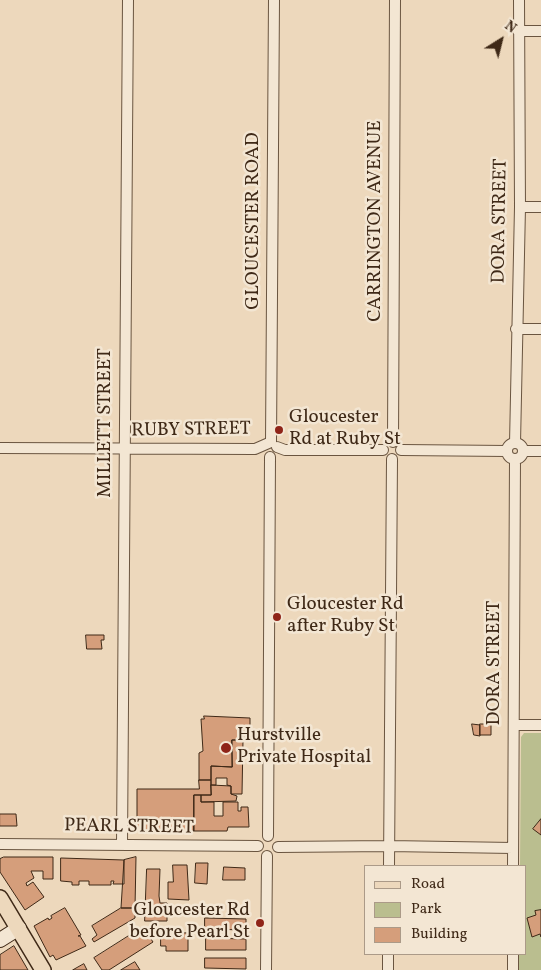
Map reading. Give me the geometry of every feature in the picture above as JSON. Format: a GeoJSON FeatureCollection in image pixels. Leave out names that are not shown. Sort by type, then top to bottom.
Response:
{"type":"FeatureCollection","features":[{"type":"Feature","properties":{"kind":"main road"},"geometry":{"type":"LineString","coordinates":[[0,898],[43,970]]}},
{"type":"Feature","properties":{"kind":"street","name":"MILLETT STREET"},"geometry":{"type":"LineString","coordinates":[[122,845],[128,0]]}},
{"type":"Feature","properties":{"kind":"street","name":"GLOUCESTER ROAD"},"geometry":{"type":"LineString","coordinates":[[270,445],[274,0]]}},
{"type":"Feature","properties":{"kind":"street","name":"CARRINGTON AVENUE"},"geometry":{"type":"LineString","coordinates":[[393,442],[395,0]]}},
{"type":"Feature","properties":{"kind":"street","name":"DORA STREET"},"geometry":{"type":"LineString","coordinates":[[514,443],[520,206],[519,0]]}},
{"type":"Feature","properties":{"kind":"street"},"geometry":{"type":"LineString","coordinates":[[518,31],[541,31]]}},
{"type":"Feature","properties":{"kind":"street"},"geometry":{"type":"LineString","coordinates":[[520,206],[541,207]]}},
{"type":"Feature","properties":{"kind":"street"},"geometry":{"type":"LineString","coordinates":[[516,329],[541,329]]}},
{"type":"Feature","properties":{"kind":"street"},"geometry":{"type":"LineString","coordinates":[[392,459],[386,456],[383,450],[386,444],[393,442],[400,446],[401,450]]}},
{"type":"Feature","properties":{"kind":"street"},"geometry":{"type":"LineString","coordinates":[[511,455],[508,446],[514,443],[521,446],[523,451]]}},
{"type":"Feature","properties":{"kind":"street","name":"RUBY STREET"},"geometry":{"type":"LineString","coordinates":[[0,448],[124,450],[255,449],[270,445],[285,450],[383,450]]}},
{"type":"Feature","properties":{"kind":"street"},"geometry":{"type":"LineString","coordinates":[[268,836],[270,456],[264,454],[270,445]]}},
{"type":"Feature","properties":{"kind":"street"},"geometry":{"type":"LineString","coordinates":[[401,450],[521,456],[523,451]]}},
{"type":"Feature","properties":{"kind":"street"},"geometry":{"type":"LineString","coordinates":[[392,459],[399,455],[401,450]]}},
{"type":"Feature","properties":{"kind":"street"},"geometry":{"type":"LineString","coordinates":[[523,451],[541,451]]}},
{"type":"Feature","properties":{"kind":"street","name":"DORA STREET"},"geometry":{"type":"LineString","coordinates":[[511,455],[514,725],[513,865]]}},
{"type":"Feature","properties":{"kind":"street"},"geometry":{"type":"LineString","coordinates":[[389,865],[392,459]]}},
{"type":"Feature","properties":{"kind":"street"},"geometry":{"type":"LineString","coordinates":[[514,725],[541,725]]}},
{"type":"Feature","properties":{"kind":"street"},"geometry":{"type":"LineString","coordinates":[[268,836],[262,838],[258,846],[259,852],[267,856],[273,855],[278,847]]}},
{"type":"Feature","properties":{"kind":"street"},"geometry":{"type":"LineString","coordinates":[[268,836],[276,841],[278,847]]}},
{"type":"Feature","properties":{"kind":"street","name":"PEARL STREET"},"geometry":{"type":"LineString","coordinates":[[0,844],[258,846]]}},
{"type":"Feature","properties":{"kind":"street"},"geometry":{"type":"LineString","coordinates":[[278,847],[513,848]]}},
{"type":"Feature","properties":{"kind":"street"},"geometry":{"type":"LineString","coordinates":[[266,970],[267,856]]}},
{"type":"Feature","properties":{"kind":"street"},"geometry":{"type":"LineString","coordinates":[[0,940],[19,928]]}},
{"type":"Feature","properties":{"kind":"street"},"geometry":{"type":"LineString","coordinates":[[388,955],[388,970]]}},
{"type":"Feature","properties":{"kind":"street"},"geometry":{"type":"LineString","coordinates":[[512,970],[513,955]]}},
{"type":"Feature","properties":{"kind":"green space"},"geometry":{"type":"Polygon","coordinates":[[[524,733],[541,733],[541,970],[519,970],[519,955],[526,955],[526,865],[520,865],[521,737],[524,733]]]}},
{"type":"Feature","properties":{"kind":"building"},"geometry":{"type":"Polygon","coordinates":[[[86,635],[104,635],[104,640],[101,640],[102,649],[87,649],[86,635]]]}},
{"type":"Feature","properties":{"kind":"building"},"geometry":{"type":"Polygon","coordinates":[[[204,716],[250,718],[250,740],[232,740],[232,767],[211,766],[211,780],[199,780],[199,753],[203,751],[201,719],[204,719],[204,716]]]}},
{"type":"Feature","properties":{"kind":"building"},"geometry":{"type":"Polygon","coordinates":[[[472,724],[480,725],[480,736],[474,735],[472,724]]]}},
{"type":"Feature","properties":{"kind":"building"},"geometry":{"type":"Polygon","coordinates":[[[480,724],[491,724],[491,735],[480,735],[480,724]]]}},
{"type":"Feature","properties":{"kind":"building"},"geometry":{"type":"Polygon","coordinates":[[[232,740],[243,740],[242,794],[231,794],[231,786],[227,785],[227,778],[216,778],[216,785],[211,785],[211,766],[232,767],[232,740]]]}},
{"type":"Feature","properties":{"kind":"building","name":"Hurstville Private Hospital"},"geometry":{"type":"Polygon","coordinates":[[[199,780],[211,780],[211,795],[194,795],[194,831],[137,831],[137,789],[199,789],[199,780]]]}},
{"type":"Feature","properties":{"kind":"building"},"geometry":{"type":"Polygon","coordinates":[[[211,785],[231,786],[231,794],[237,796],[236,801],[201,802],[201,795],[211,795],[211,785]]]}},
{"type":"Feature","properties":{"kind":"building"},"geometry":{"type":"Polygon","coordinates":[[[194,795],[201,795],[201,802],[214,802],[214,816],[223,816],[223,802],[238,802],[238,811],[241,811],[241,807],[248,807],[249,827],[228,827],[227,831],[194,831],[194,795]]]}},
{"type":"Feature","properties":{"kind":"building"},"geometry":{"type":"Polygon","coordinates":[[[0,814],[16,814],[17,826],[0,826],[0,814]]]}},
{"type":"Feature","properties":{"kind":"building"},"geometry":{"type":"Polygon","coordinates":[[[541,819],[541,835],[533,829],[541,819]]]}},
{"type":"Feature","properties":{"kind":"building"},"geometry":{"type":"Polygon","coordinates":[[[4,857],[53,857],[53,879],[43,879],[43,871],[31,871],[34,878],[26,883],[27,886],[33,882],[44,897],[25,910],[0,872],[0,859],[4,857]]]}},
{"type":"Feature","properties":{"kind":"building"},"geometry":{"type":"Polygon","coordinates":[[[136,857],[135,908],[121,908],[124,860],[136,857]]]}},
{"type":"Feature","properties":{"kind":"building"},"geometry":{"type":"Polygon","coordinates":[[[61,858],[124,860],[124,884],[113,884],[114,881],[111,881],[111,885],[89,885],[89,881],[79,881],[79,885],[72,885],[72,882],[61,881],[61,858]]]}},
{"type":"Feature","properties":{"kind":"building"},"geometry":{"type":"Polygon","coordinates":[[[196,863],[208,863],[207,884],[195,883],[196,863]]]}},
{"type":"Feature","properties":{"kind":"building"},"geometry":{"type":"Polygon","coordinates":[[[173,865],[187,865],[189,900],[168,899],[168,882],[173,882],[173,865]]]}},
{"type":"Feature","properties":{"kind":"building"},"geometry":{"type":"Polygon","coordinates":[[[224,867],[245,868],[245,880],[223,880],[224,867]]]}},
{"type":"Feature","properties":{"kind":"building"},"geometry":{"type":"Polygon","coordinates":[[[147,869],[160,869],[159,896],[160,903],[167,903],[167,921],[145,921],[147,869]]]}},
{"type":"Feature","properties":{"kind":"building"},"geometry":{"type":"Polygon","coordinates":[[[65,908],[81,935],[78,936],[80,936],[86,946],[56,960],[53,955],[50,957],[34,926],[48,918],[49,920],[52,918],[51,916],[65,908]]]}},
{"type":"Feature","properties":{"kind":"building"},"geometry":{"type":"Polygon","coordinates":[[[121,908],[135,908],[135,918],[94,942],[92,939],[97,935],[92,926],[121,908]]]}},
{"type":"Feature","properties":{"kind":"building"},"geometry":{"type":"Polygon","coordinates":[[[541,910],[541,937],[540,934],[532,937],[527,918],[536,915],[535,911],[541,910]]]}},
{"type":"Feature","properties":{"kind":"building"},"geometry":{"type":"Polygon","coordinates":[[[205,918],[246,919],[246,930],[205,929],[205,918]]]}},
{"type":"Feature","properties":{"kind":"building"},"geometry":{"type":"Polygon","coordinates":[[[143,927],[153,942],[109,970],[102,970],[94,958],[143,927]]]}},
{"type":"Feature","properties":{"kind":"building"},"geometry":{"type":"Polygon","coordinates":[[[161,932],[188,933],[188,951],[166,951],[166,946],[161,946],[161,932]]]}},
{"type":"Feature","properties":{"kind":"building"},"geometry":{"type":"Polygon","coordinates":[[[206,938],[246,939],[246,950],[206,950],[206,938]]]}},
{"type":"Feature","properties":{"kind":"building"},"geometry":{"type":"Polygon","coordinates":[[[14,946],[28,970],[0,970],[0,955],[14,946]]]}},
{"type":"Feature","properties":{"kind":"building"},"geometry":{"type":"Polygon","coordinates":[[[205,958],[246,958],[246,969],[205,968],[205,958]]]}},
{"type":"Feature","properties":{"kind":"building"},"geometry":{"type":"Polygon","coordinates":[[[135,962],[140,970],[121,970],[135,962]]]}},
{"type":"Feature","properties":{"kind":"building"},"geometry":{"type":"Polygon","coordinates":[[[84,964],[87,970],[73,970],[84,964]]]}},
{"type":"Feature","properties":{"kind":"place","name":"Gloucester Rd at Ruby St"},"geometry":{"type":"Point","coordinates":[279,430]}},
{"type":"Feature","properties":{"kind":"place","name":"Gloucester Rd after Ruby St"},"geometry":{"type":"Point","coordinates":[277,617]}},
{"type":"Feature","properties":{"kind":"place","name":"Hurstville Private Hospital"},"geometry":{"type":"Point","coordinates":[226,748]}},
{"type":"Feature","properties":{"kind":"place","name":"Gloucester Rd before Pearl St"},"geometry":{"type":"Point","coordinates":[260,923]}}]}
